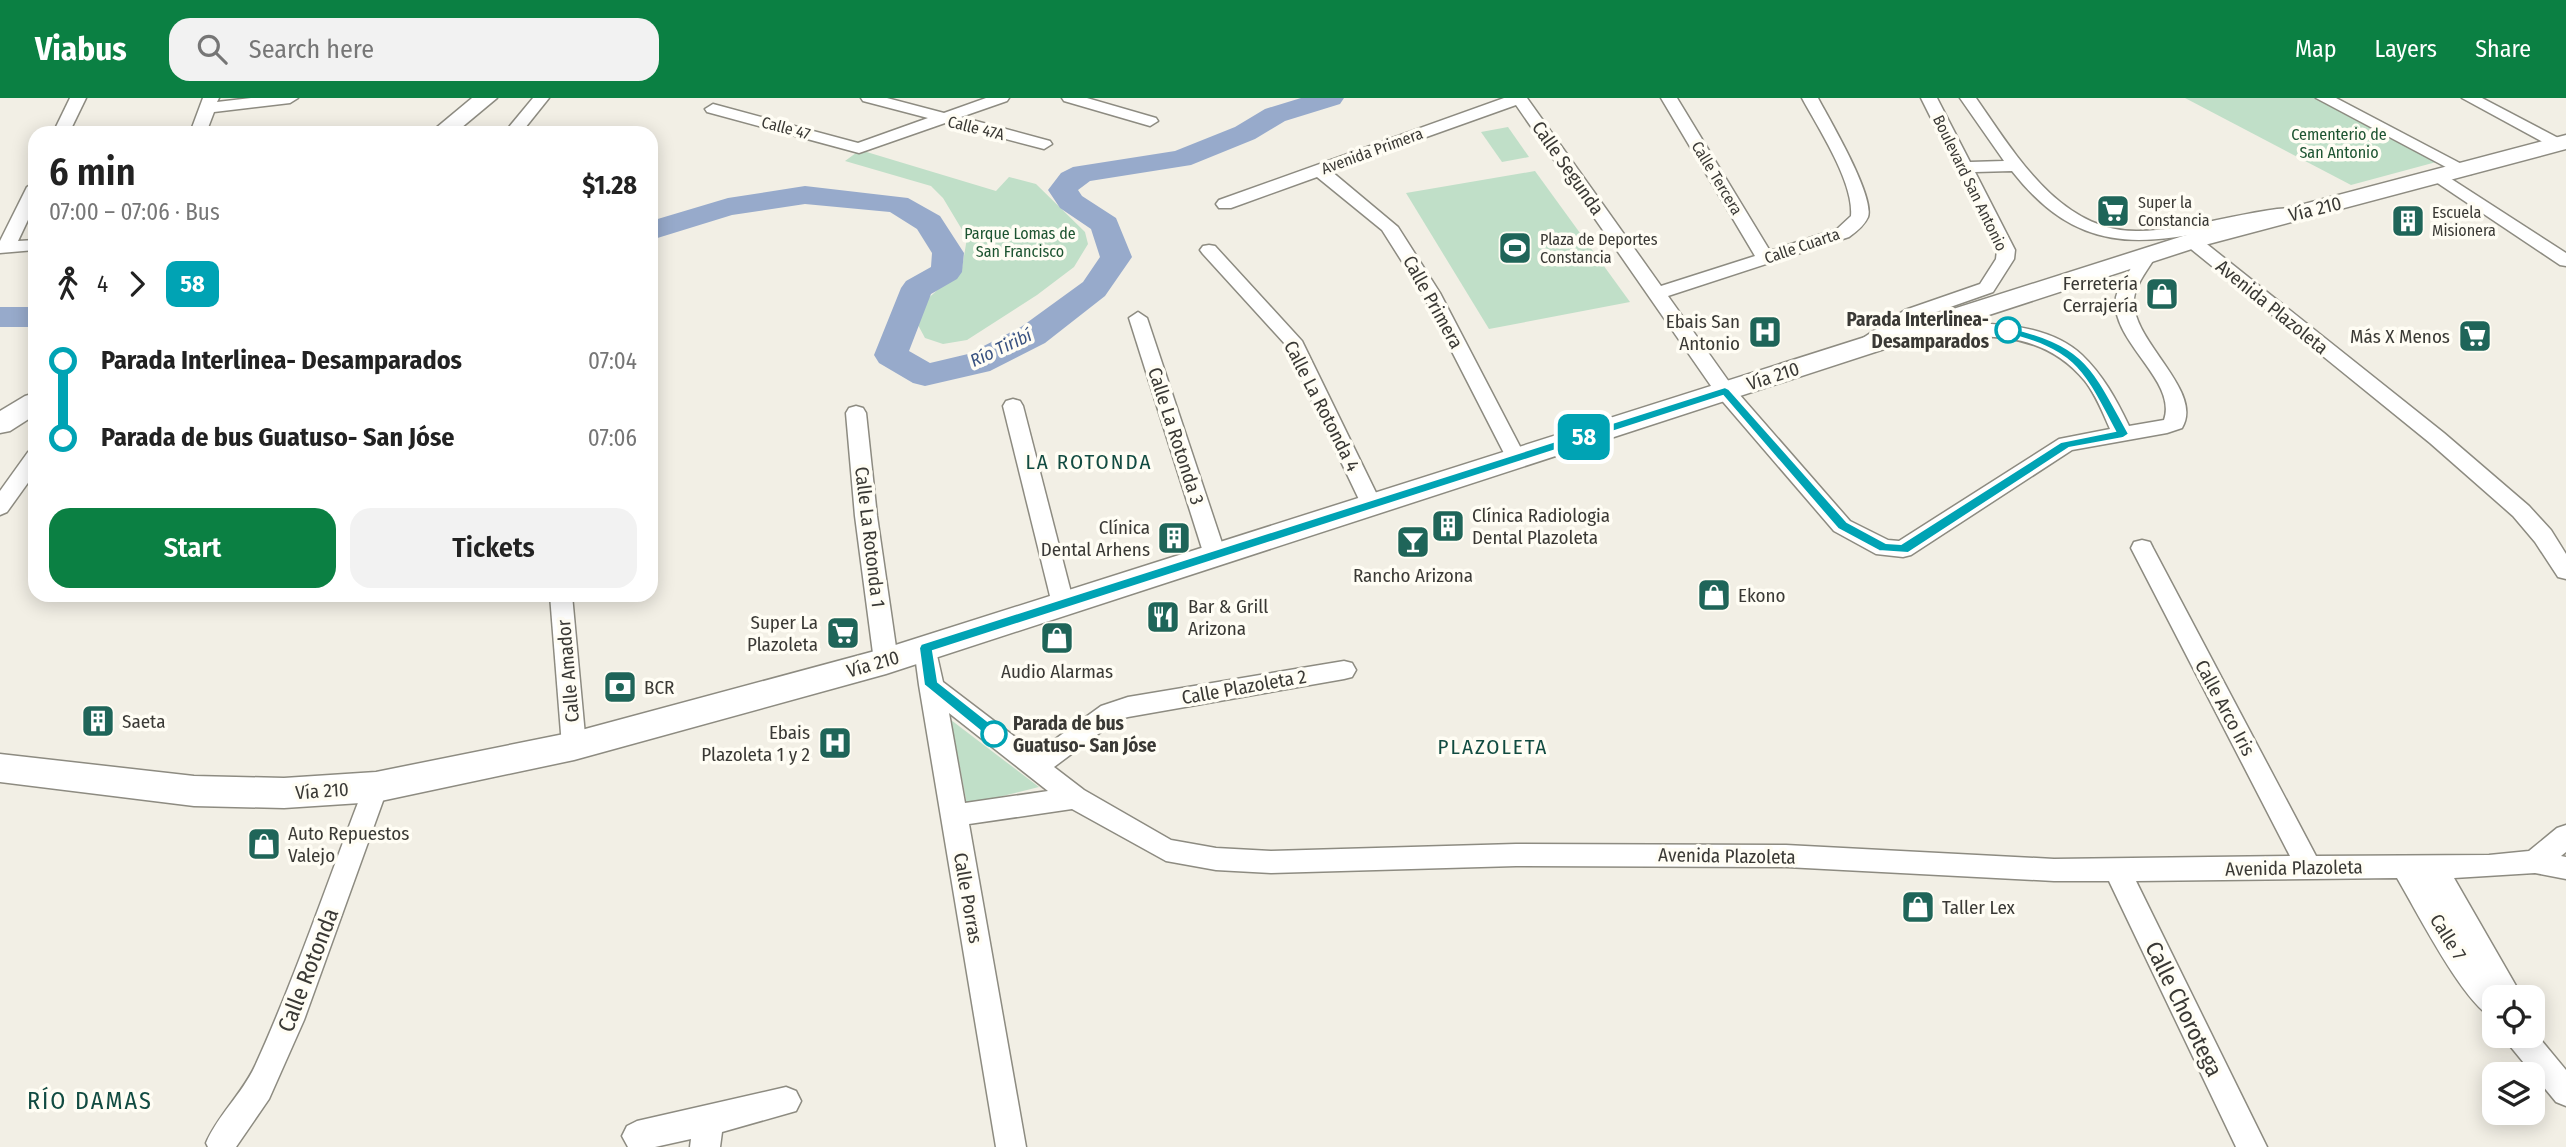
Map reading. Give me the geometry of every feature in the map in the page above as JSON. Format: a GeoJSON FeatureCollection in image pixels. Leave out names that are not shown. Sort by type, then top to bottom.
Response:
{"type":"FeatureCollection","features":[{"type":"Feature","properties":{"kind":"main road"},"geometry":{"type":"LineString","coordinates":[[450,126],[486,98]]}},
{"type":"Feature","properties":{"kind":"main road","name":"Vía 210"},"geometry":{"type":"LineString","coordinates":[[0,768],[194,791],[284,793],[376,787],[574,746],[886,661],[2148,254],[2562,143]]}},
{"type":"Feature","properties":{"kind":"main road"},"geometry":{"type":"LineString","coordinates":[[0,424],[28,406]]}},
{"type":"Feature","properties":{"kind":"street"},"geometry":{"type":"LineString","coordinates":[[64,126],[78,98]]}},
{"type":"Feature","properties":{"kind":"street"},"geometry":{"type":"LineString","coordinates":[[201,126],[209,103],[290,98]]}},
{"type":"Feature","properties":{"kind":"street"},"geometry":{"type":"LineString","coordinates":[[518,126],[541,98]]}},
{"type":"Feature","properties":{"kind":"street","name":"Calle 47A"},"geometry":{"type":"LineString","coordinates":[[869,98],[944,120],[1044,144]]}},
{"type":"Feature","properties":{"kind":"street"},"geometry":{"type":"LineString","coordinates":[[944,120],[1001,98]]}},
{"type":"Feature","properties":{"kind":"street"},"geometry":{"type":"LineString","coordinates":[[1070,98],[1150,121]]}},
{"type":"Feature","properties":{"kind":"street","name":"Avenida Primera"},"geometry":{"type":"LineString","coordinates":[[1225,204],[1519,98]]}},
{"type":"Feature","properties":{"kind":"street","name":"Calle Segunda"},"geometry":{"type":"LineString","coordinates":[[1519,98],[1725,391],[1842,526],[1884,548],[1903,549],[2066,444],[2175,423],[2177,415],[2165,380],[2130,326],[2125,298],[2148,254]]}},
{"type":"Feature","properties":{"kind":"street","name":"Calle Tercera"},"geometry":{"type":"LineString","coordinates":[[1669,98],[1766,258]]}},
{"type":"Feature","properties":{"kind":"street","name":"Calle Cuarta"},"geometry":{"type":"LineString","coordinates":[[1656,294],[1843,233],[1857,221],[1860,213],[1854,189],[1810,98]]}},
{"type":"Feature","properties":{"kind":"street","name":"Boulevard San Antonio"},"geometry":{"type":"LineString","coordinates":[[1871,344],[1903,318],[1987,288],[2005,259],[2006,250],[1929,98]]}},
{"type":"Feature","properties":{"kind":"street","name":"Boulevard San Antonio"},"geometry":{"type":"LineString","coordinates":[[1968,98],[2016,166],[2054,209],[2078,223],[2106,234],[2154,236],[2258,215],[2295,213]]}},
{"type":"Feature","properties":{"kind":"street"},"geometry":{"type":"LineString","coordinates":[[2324,98],[2465,170]]}},
{"type":"Feature","properties":{"kind":"street"},"geometry":{"type":"LineString","coordinates":[[2470,98],[2562,143]]}},
{"type":"Feature","properties":{"kind":"street","name":"Calle 47"},"geometry":{"type":"LineString","coordinates":[[713,109],[859,148],[944,120]]}},
{"type":"Feature","properties":{"kind":"street"},"geometry":{"type":"LineString","coordinates":[[1964,167],[2016,166]]}},
{"type":"Feature","properties":{"kind":"street","name":"Calle Primera"},"geometry":{"type":"LineString","coordinates":[[1319,170],[1389,227],[1431,293],[1516,458]]}},
{"type":"Feature","properties":{"kind":"street"},"geometry":{"type":"LineString","coordinates":[[2439,176],[2566,261]]}},
{"type":"Feature","properties":{"kind":"street"},"geometry":{"type":"LineString","coordinates":[[3,248],[28,200]]}},
{"type":"Feature","properties":{"kind":"street","name":"Avenida Plazoleta"},"geometry":{"type":"LineString","coordinates":[[2192,241],[2437,439],[2521,511],[2543,536],[2566,571]]}},
{"type":"Feature","properties":{"kind":"street"},"geometry":{"type":"LineString","coordinates":[[3,248],[28,246]]}},
{"type":"Feature","properties":{"kind":"street","name":"Calle La Rotonda 4"},"geometry":{"type":"LineString","coordinates":[[1209,250],[1293,341],[1371,505]]}},
{"type":"Feature","properties":{"kind":"street","name":"Calle La Rotonda 3"},"geometry":{"type":"LineString","coordinates":[[1138,318],[1215,555]]}},
{"type":"Feature","properties":{"kind":"street"},"geometry":{"type":"LineString","coordinates":[[1871,344],[1985,328],[2037,337],[2068,352],[2092,377],[2123,434]]}},
{"type":"Feature","properties":{"kind":"street"},"geometry":{"type":"LineString","coordinates":[[1013,406],[1063,604]]}},
{"type":"Feature","properties":{"kind":"street","name":"Calle La Rotonda 1"},"geometry":{"type":"LineString","coordinates":[[856,412],[866,516],[886,661]]}},
{"type":"Feature","properties":{"kind":"street"},"geometry":{"type":"LineString","coordinates":[[0,507],[28,467]]}},
{"type":"Feature","properties":{"kind":"street","name":"Calle Arco Iris"},"geometry":{"type":"LineString","coordinates":[[2141,548],[2309,868]]}},
{"type":"Feature","properties":{"kind":"street","name":"Calle Amador"},"geometry":{"type":"LineString","coordinates":[[562,602],[574,746]]}},
{"type":"Feature","properties":{"kind":"street","name":"Calle Porras"},"geometry":{"type":"LineString","coordinates":[[926,648],[1012,1147]]}},
{"type":"Feature","properties":{"kind":"street","name":"Calle Plazoleta 2"},"geometry":{"type":"LineString","coordinates":[[1036,767],[1109,713],[1128,707],[1344,670]]}},
{"type":"Feature","properties":{"kind":"street","name":"Avenida Plazoleta"},"geometry":{"type":"LineString","coordinates":[[932,685],[1075,798],[1166,849],[1216,859],[1271,862],[1516,855],[1731,856],[2117,870],[2404,867],[2535,862],[2566,869]]}},
{"type":"Feature","properties":{"kind":"street","name":"Calle Rotonda"},"geometry":{"type":"LineString","coordinates":[[220,1143],[259,1089],[290,1020],[376,787]]}},
{"type":"Feature","properties":{"kind":"street"},"geometry":{"type":"LineString","coordinates":[[953,816],[1075,798]]}},
{"type":"Feature","properties":{"kind":"street"},"geometry":{"type":"LineString","coordinates":[[2535,862],[2566,835]]}},
{"type":"Feature","properties":{"kind":"street","name":"Calle 7"},"geometry":{"type":"LineString","coordinates":[[2434,866],[2501,985]]}},
{"type":"Feature","properties":{"kind":"street","name":"Calle 7"},"geometry":{"type":"LineString","coordinates":[[2404,867],[2482,991]]}},
{"type":"Feature","properties":{"kind":"street","name":"Calle Chorotega"},"geometry":{"type":"LineString","coordinates":[[2117,870],[2252,1147]]}},
{"type":"Feature","properties":{"kind":"street"},"geometry":{"type":"LineString","coordinates":[[2529,1048],[2566,1090]]}},
{"type":"Feature","properties":{"kind":"street"},"geometry":{"type":"LineString","coordinates":[[2540,1048],[2566,1090]]}},
{"type":"Feature","properties":{"kind":"street"},"geometry":{"type":"LineString","coordinates":[[637,1136],[706,1134],[786,1101]]}},
{"type":"Feature","properties":{"kind":"green space","name":"Cementerio de San Antonio"},"geometry":{"type":"Polygon","coordinates":[[[2185,98],[2317,98],[2440,161],[2351,185],[2185,98]]]}},
{"type":"Feature","properties":{"kind":"green space"},"geometry":{"type":"Polygon","coordinates":[[[1508,127],[1529,157],[1502,162],[1481,132],[1508,127]]]}},
{"type":"Feature","properties":{"kind":"green space","name":"Parque Lomas de San Francisco"},"geometry":{"type":"Polygon","coordinates":[[[860,150],[996,191],[1009,177],[1036,184],[1085,232],[1088,244],[1074,267],[1037,295],[967,340],[943,344],[925,338],[918,325],[924,302],[962,268],[967,238],[943,198],[931,186],[845,161],[860,150]]]}},
{"type":"Feature","properties":{"kind":"green space","name":"Plaza de Deportes Constancia"},"geometry":{"type":"Polygon","coordinates":[[[1535,171],[1630,302],[1489,329],[1406,193],[1535,171]]]}},
{"type":"Feature","properties":{"kind":"green space"},"geometry":{"type":"Polygon","coordinates":[[[951,720],[1039,787],[967,805],[951,720]]]}},
{"type":"Feature","properties":{"kind":"waterway","name":"Río Tiribí"},"geometry":{"type":"LineString","coordinates":[[658,229],[728,207],[805,195],[897,204],[929,223],[948,253],[946,272],[917,288],[891,355],[925,375],[978,363],[1033,335],[1094,289],[1116,257],[1105,225],[1071,202],[1063,190],[1071,179],[1083,173],[1181,159],[1245,133],[1275,115],[1330,98]]}},
{"type":"Feature","properties":{"kind":"waterway","name":"Río Tiribí"},"geometry":{"type":"LineString","coordinates":[[0,317],[28,317]]}},
{"type":"Feature","properties":{"kind":"bus line","name":"58"},"geometry":{"type":"LineString","coordinates":[[994,734],[932,685],[926,648],[1725,391],[1842,526],[1884,548],[1903,549],[2066,444],[2123,434],[2092,377],[2068,352],[2037,337],[2008,330]]}},
{"type":"Feature","properties":{"kind":"place","name":"Super la Constancia"},"geometry":{"type":"Point","coordinates":[2113,211]}},
{"type":"Feature","properties":{"kind":"place","name":"Escuela Misionera"},"geometry":{"type":"Point","coordinates":[2408,221]}},
{"type":"Feature","properties":{"kind":"place","name":"Plaza de Deportes Constancia"},"geometry":{"type":"Point","coordinates":[1515,248]}},
{"type":"Feature","properties":{"kind":"place","name":"Ferretería Cerrajería"},"geometry":{"type":"Point","coordinates":[2162,294]}},
{"type":"Feature","properties":{"kind":"place","name":"Parada Interlinea- Desamparados"},"geometry":{"type":"Point","coordinates":[2008,330]}},
{"type":"Feature","properties":{"kind":"place","name":"Ebais San Antonio"},"geometry":{"type":"Point","coordinates":[1765,332]}},
{"type":"Feature","properties":{"kind":"place","name":"Más X Menos"},"geometry":{"type":"Point","coordinates":[2475,336]}},
{"type":"Feature","properties":{"kind":"place","name":"Clínica Radiologia Dental Plazoleta"},"geometry":{"type":"Point","coordinates":[1448,526]}},
{"type":"Feature","properties":{"kind":"place","name":"Clínica Dental Arhens"},"geometry":{"type":"Point","coordinates":[1174,538]}},
{"type":"Feature","properties":{"kind":"place","name":"Rancho Arizona"},"geometry":{"type":"Point","coordinates":[1413,542]}},
{"type":"Feature","properties":{"kind":"place","name":"Ekono"},"geometry":{"type":"Point","coordinates":[1714,595]}},
{"type":"Feature","properties":{"kind":"place","name":"Bar & Grill Arizona"},"geometry":{"type":"Point","coordinates":[1163,617]}},
{"type":"Feature","properties":{"kind":"place","name":"Super La Plazoleta"},"geometry":{"type":"Point","coordinates":[843,633]}},
{"type":"Feature","properties":{"kind":"place","name":"Audio Alarmas"},"geometry":{"type":"Point","coordinates":[1057,638]}},
{"type":"Feature","properties":{"kind":"place","name":"BCR"},"geometry":{"type":"Point","coordinates":[620,687]}},
{"type":"Feature","properties":{"kind":"place","name":"Saeta"},"geometry":{"type":"Point","coordinates":[98,721]}},
{"type":"Feature","properties":{"kind":"place","name":"Parada de bus Guatuso- San Jóse"},"geometry":{"type":"Point","coordinates":[994,734]}},
{"type":"Feature","properties":{"kind":"place","name":"Ebais Plazoleta 1 y 2"},"geometry":{"type":"Point","coordinates":[835,743]}},
{"type":"Feature","properties":{"kind":"place","name":"Auto Repuestos Valejo"},"geometry":{"type":"Point","coordinates":[264,844]}},
{"type":"Feature","properties":{"kind":"place","name":"Taller Lex"},"geometry":{"type":"Point","coordinates":[1918,907]}},
{"type":"Feature","properties":{"kind":"district","name":"LA ROTONDA"},"geometry":{"type":"Point","coordinates":[1089,462]}},
{"type":"Feature","properties":{"kind":"district","name":"PLAZOLETA"},"geometry":{"type":"Point","coordinates":[1493,747]}},
{"type":"Feature","properties":{"kind":"district","name":"RÍO DAMAS"},"geometry":{"type":"Point","coordinates":[90,1101]}}]}
